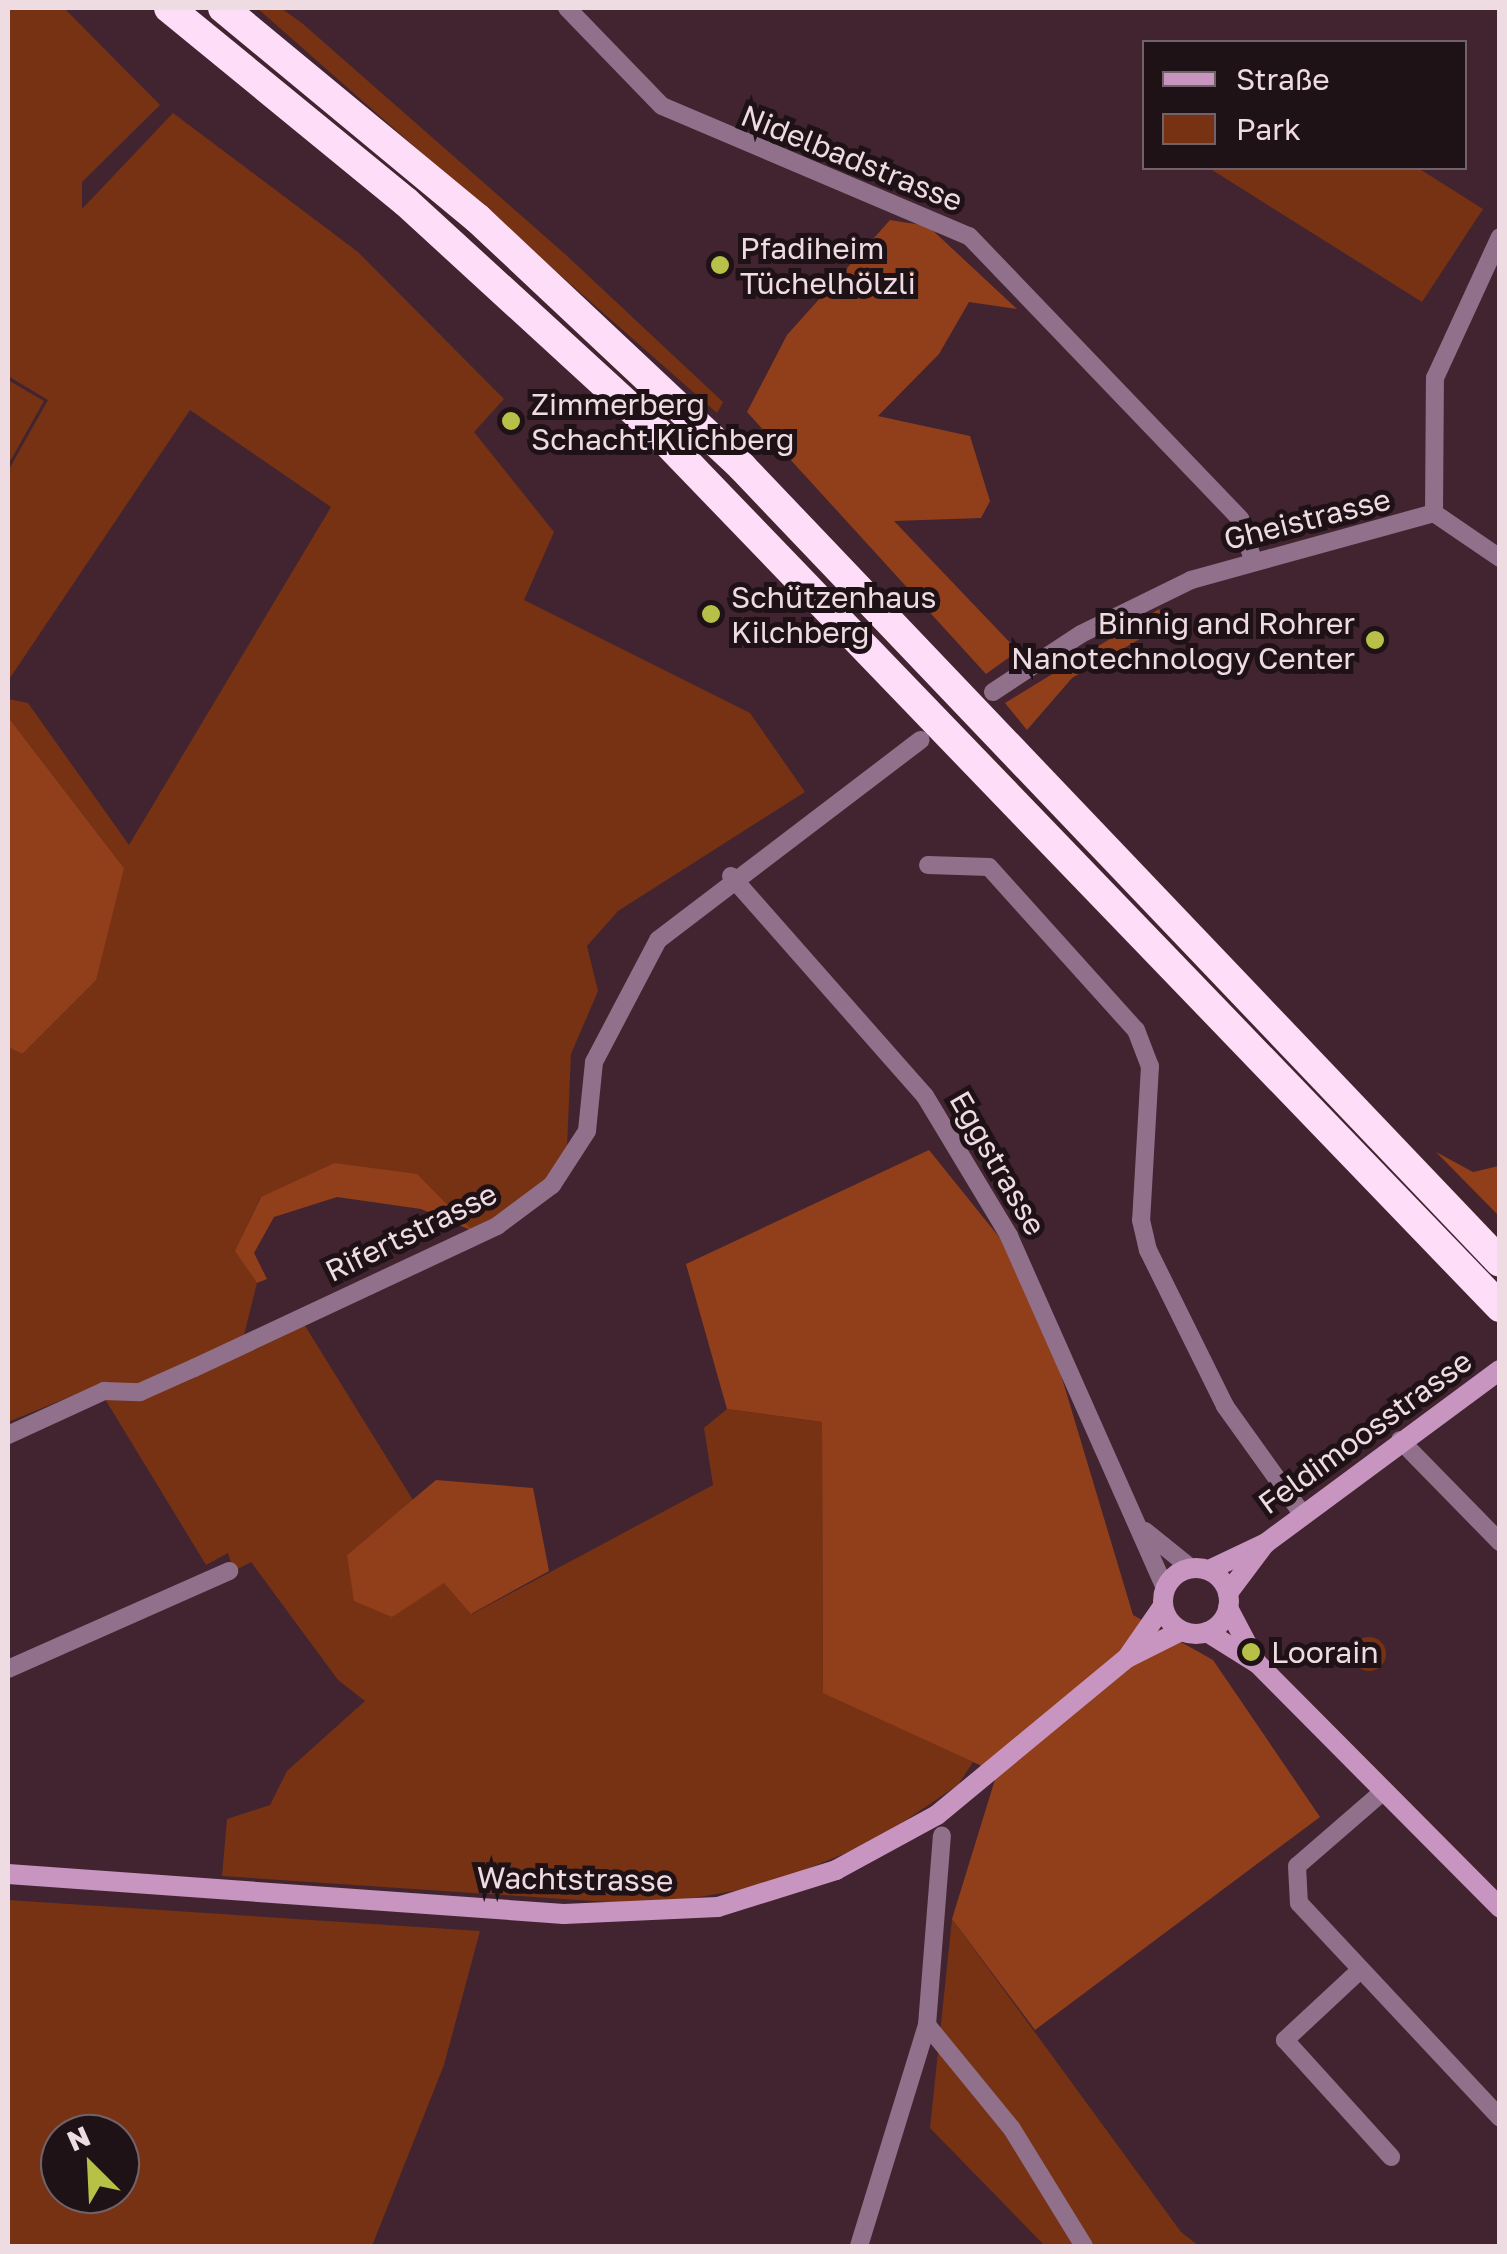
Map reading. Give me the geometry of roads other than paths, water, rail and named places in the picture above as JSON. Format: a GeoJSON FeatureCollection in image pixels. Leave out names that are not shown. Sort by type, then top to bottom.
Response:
{"type":"FeatureCollection","features":[{"type":"Feature","properties":{"kind":"highway"},"geometry":{"type":"LineString","coordinates":[[169,8],[392,190],[648,422],[1500,1307]]}},
{"type":"Feature","properties":{"kind":"highway"},"geometry":{"type":"LineString","coordinates":[[223,8],[477,218],[691,417],[1500,1262]]}},
{"type":"Feature","properties":{"kind":"main road","name":"Feldimoosstrasse"},"geometry":{"type":"LineString","coordinates":[[1164,1597],[1200,1569],[1266,1543],[1400,1440],[1500,1370]]}},
{"type":"Feature","properties":{"kind":"main road","name":"Feldimoosstrasse"},"geometry":{"type":"LineString","coordinates":[[1206,1632],[1266,1543]]}},
{"type":"Feature","properties":{"kind":"main road"},"geometry":{"type":"LineString","coordinates":[[1200,1569],[1228,1600],[1257,1663]]}},
{"type":"Feature","properties":{"kind":"main road"},"geometry":{"type":"LineString","coordinates":[[1164,1597],[1181,1631],[1206,1632],[1257,1663],[1379,1795],[1500,1908]]}},
{"type":"Feature","properties":{"kind":"main road","name":"Wachtstrasse"},"geometry":{"type":"LineString","coordinates":[[1127,1658],[1164,1597]]}},
{"type":"Feature","properties":{"kind":"main road","name":"Wachtstrasse"},"geometry":{"type":"LineString","coordinates":[[8,1874],[564,1914],[718,1906],[836,1870],[937,1815],[1127,1658],[1181,1631]]}},
{"type":"Feature","properties":{"kind":"street","name":"Nidelbadstrasse"},"geometry":{"type":"LineString","coordinates":[[567,8],[662,106],[969,236],[1240,519],[1254,560]]}},
{"type":"Feature","properties":{"kind":"street","name":"Gheistrasse"},"geometry":{"type":"LineString","coordinates":[[993,692],[1135,605],[1254,560],[1434,513],[1434,378],[1500,237]]}},
{"type":"Feature","properties":{"kind":"street"},"geometry":{"type":"LineString","coordinates":[[1434,513],[1500,558]]}},
{"type":"Feature","properties":{"kind":"street"},"geometry":{"type":"LineString","coordinates":[[732,876],[921,740]]}},
{"type":"Feature","properties":{"kind":"street"},"geometry":{"type":"LineString","coordinates":[[928,865],[990,867],[1136,1030],[1150,1066],[1140,1220],[1148,1250],[1225,1406],[1302,1515]]}},
{"type":"Feature","properties":{"kind":"street","name":"Rifertstrasse"},"geometry":{"type":"LineString","coordinates":[[8,1435],[104,1391],[140,1392],[194,1368],[497,1226],[552,1185],[587,1131],[594,1062],[623,999],[658,940],[732,876]]}},
{"type":"Feature","properties":{"kind":"street","name":"Eggstrasse"},"geometry":{"type":"LineString","coordinates":[[732,876],[925,1096],[1009,1236],[1088,1430],[1140,1527],[1164,1597]]}},
{"type":"Feature","properties":{"kind":"street"},"geometry":{"type":"LineString","coordinates":[[1400,1440],[1500,1542]]}},
{"type":"Feature","properties":{"kind":"street","name":"Eggstrasse"},"geometry":{"type":"LineString","coordinates":[[1140,1527],[1200,1569]]}},
{"type":"Feature","properties":{"kind":"street"},"geometry":{"type":"LineString","coordinates":[[8,1668],[229,1571]]}},
{"type":"Feature","properties":{"kind":"street"},"geometry":{"type":"LineString","coordinates":[[1379,1795],[1297,1866],[1293,1886],[1358,1972],[1500,2118]]}},
{"type":"Feature","properties":{"kind":"street"},"geometry":{"type":"LineString","coordinates":[[859,2246],[927,2025],[942,1836]]}},
{"type":"Feature","properties":{"kind":"street"},"geometry":{"type":"LineString","coordinates":[[1358,1972],[1286,2040],[1391,2157]]}},
{"type":"Feature","properties":{"kind":"street"},"geometry":{"type":"LineString","coordinates":[[927,2025],[1012,2129],[1084,2246]]}},
{"type":"Feature","properties":{"kind":"place","name":"Pfadiheim Tüchelhölzli"},"geometry":{"type":"Point","coordinates":[720,265]}},
{"type":"Feature","properties":{"kind":"place","name":"Zimmerberg Schacht Klichberg"},"geometry":{"type":"Point","coordinates":[511,421]}},
{"type":"Feature","properties":{"kind":"place","name":"Schützenhaus Kilchberg"},"geometry":{"type":"Point","coordinates":[711,614]}},
{"type":"Feature","properties":{"kind":"place","name":"Binnig and Rohrer Nanotechnology Center"},"geometry":{"type":"Point","coordinates":[1375,640]}},
{"type":"Feature","properties":{"kind":"place","name":"Loorain"},"geometry":{"type":"Point","coordinates":[1251,1652]}}]}
